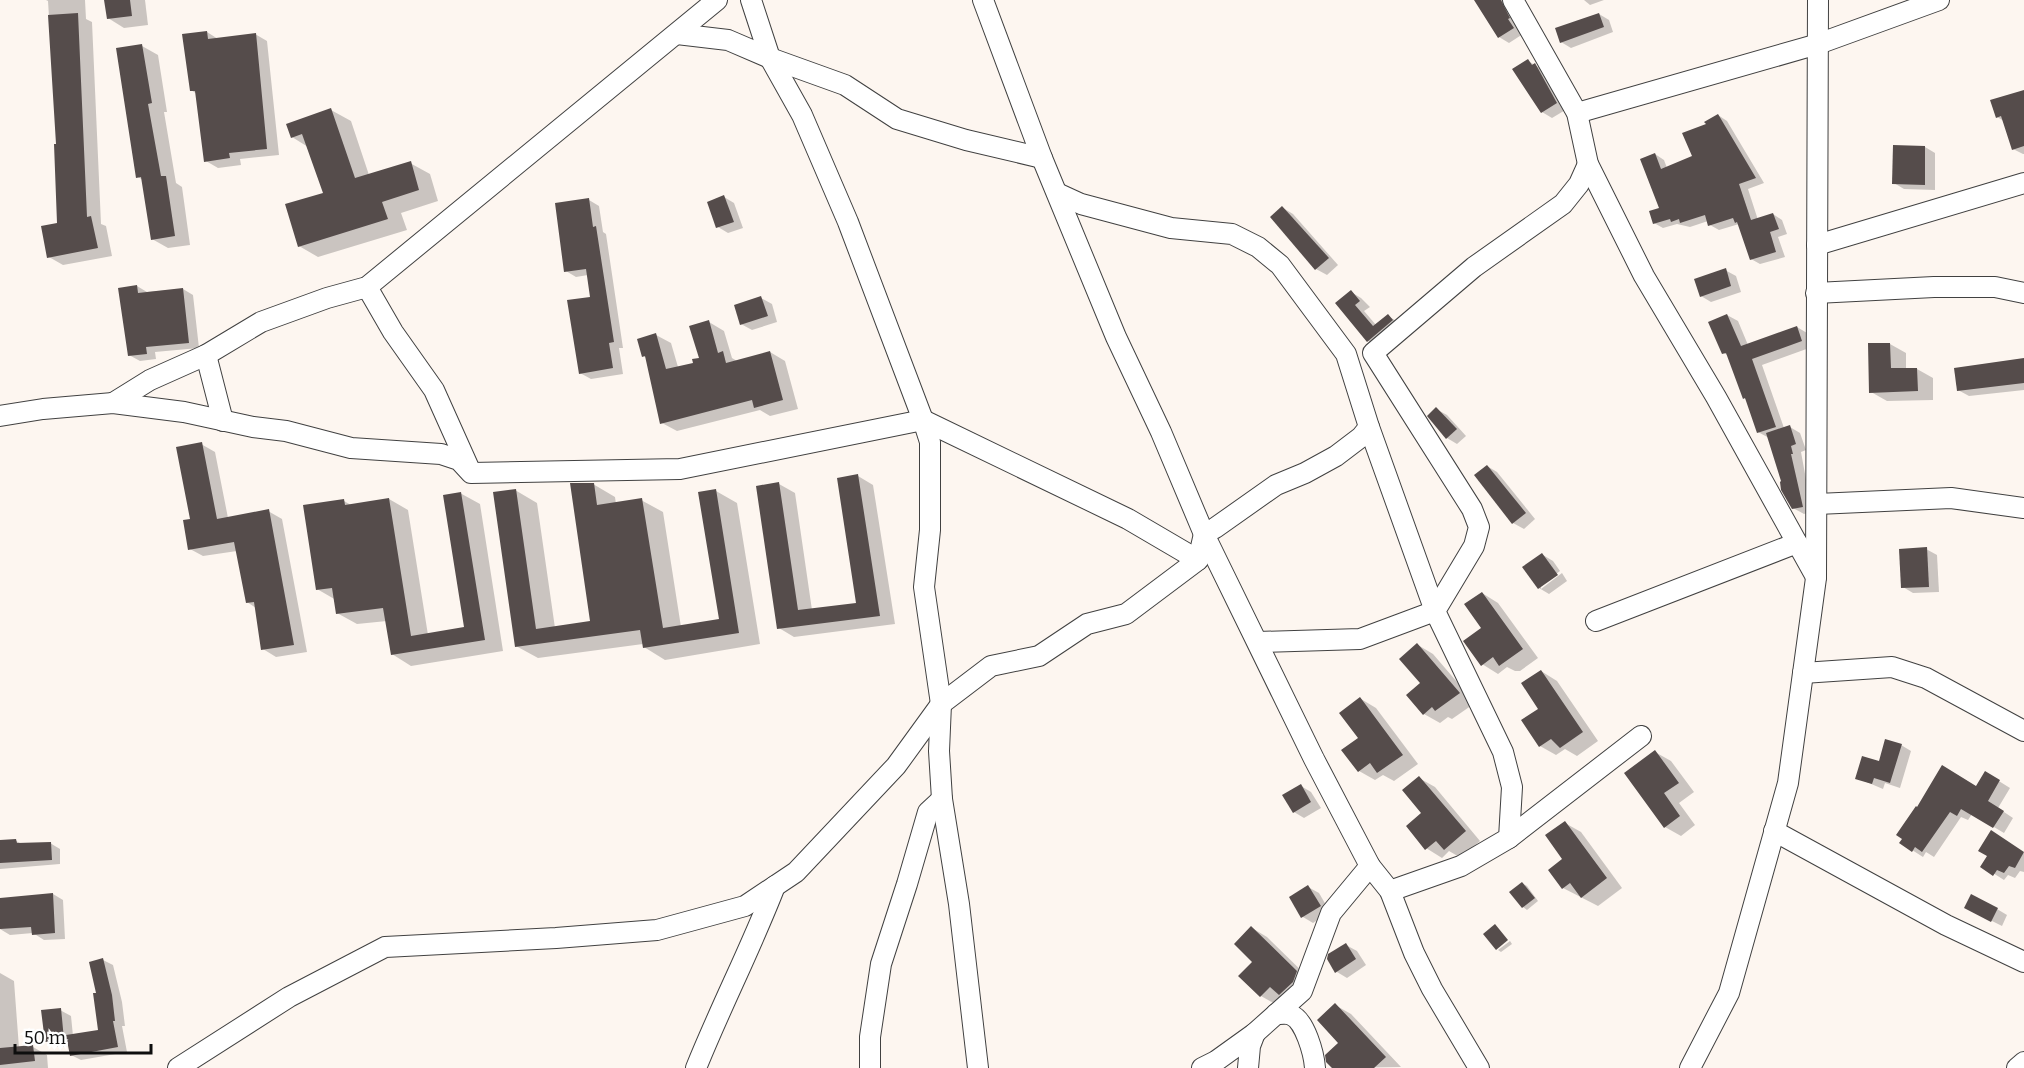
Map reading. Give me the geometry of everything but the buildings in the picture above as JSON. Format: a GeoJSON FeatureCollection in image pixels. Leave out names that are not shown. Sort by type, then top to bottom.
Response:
{"type":"FeatureCollection","features":[{"type":"Feature","properties":{"kind":"street"},"geometry":{"type":"LineString","coordinates":[[113,403],[150,380],[206,355],[261,322],[327,298],[367,287],[717,0]]}},
{"type":"Feature","properties":{"kind":"street"},"geometry":{"type":"LineString","coordinates":[[752,0],[770,58],[802,115],[848,222],[930,442],[930,530],[924,586],[941,704],[939,751],[942,799],[959,904],[978,1068]]}},
{"type":"Feature","properties":{"kind":"street"},"geometry":{"type":"LineString","coordinates":[[982,0],[1042,158],[1116,337],[1161,432],[1204,534],[1314,759],[1370,866],[1390,891],[1414,953],[1432,989],[1479,1068]]}},
{"type":"Feature","properties":{"kind":"street"},"geometry":{"type":"LineString","coordinates":[[1514,0],[1577,112],[1588,164],[1644,276],[1716,397],[1816,578]]}},
{"type":"Feature","properties":{"kind":"street"},"geometry":{"type":"LineString","coordinates":[[1690,1068],[1729,993],[1788,783],[1816,578],[1818,0]]}},
{"type":"Feature","properties":{"kind":"street"},"geometry":{"type":"LineString","coordinates":[[1577,112],[1818,44],[1939,0]]}},
{"type":"Feature","properties":{"kind":"street"},"geometry":{"type":"LineString","coordinates":[[676,34],[728,40],[770,58],[846,85],[897,119],[966,141],[1042,158]]}},
{"type":"Feature","properties":{"kind":"street"},"geometry":{"type":"LineString","coordinates":[[1346,354],[1373,353],[1474,267],[1563,204],[1579,184],[1588,164]]}},
{"type":"Feature","properties":{"kind":"street"},"geometry":{"type":"LineString","coordinates":[[1817,244],[2024,183]]}},
{"type":"Feature","properties":{"kind":"street"},"geometry":{"type":"LineString","coordinates":[[1057,193],[1081,204],[1171,228],[1232,234],[1258,247],[1280,265],[1346,354],[1369,427],[1435,611],[1503,752],[1512,787],[1509,838]]}},
{"type":"Feature","properties":{"kind":"street"},"geometry":{"type":"LineString","coordinates":[[367,287],[393,333],[434,390],[471,473]]}},
{"type":"Feature","properties":{"kind":"street"},"geometry":{"type":"LineString","coordinates":[[1816,293],[1934,287],[1995,287],[2024,293]]}},
{"type":"Feature","properties":{"kind":"street"},"geometry":{"type":"LineString","coordinates":[[1258,642],[1360,639],[1435,611],[1474,546],[1479,527],[1472,509],[1373,353]]}},
{"type":"Feature","properties":{"kind":"street"},"geometry":{"type":"LineString","coordinates":[[206,355],[223,421]]}},
{"type":"Feature","properties":{"kind":"street"},"geometry":{"type":"LineString","coordinates":[[0,416],[44,409],[113,403],[184,412],[286,431],[351,448],[441,454],[459,460],[471,473],[680,469],[923,420],[1128,519],[1198,560]]}},
{"type":"Feature","properties":{"kind":"street"},"geometry":{"type":"LineString","coordinates":[[178,1068],[289,997],[385,947],[657,930],[745,906],[796,872],[896,766],[941,704],[991,666],[1039,656],[1087,624],[1126,614],[1198,560],[1204,534],[1276,485],[1305,473],[1336,456],[1356,442],[1369,427]]}},
{"type":"Feature","properties":{"kind":"street"},"geometry":{"type":"LineString","coordinates":[[1817,504],[1951,498],[2024,508]]}},
{"type":"Feature","properties":{"kind":"street"},"geometry":{"type":"LineString","coordinates":[[1596,621],[1797,543]]}},
{"type":"Feature","properties":{"kind":"street"},"geometry":{"type":"LineString","coordinates":[[1803,673],[1892,668],[1926,678],[2024,731]]}},
{"type":"Feature","properties":{"kind":"street"},"geometry":{"type":"LineString","coordinates":[[1390,891],[1461,866],[1509,838],[1641,736]]}},
{"type":"Feature","properties":{"kind":"street"},"geometry":{"type":"LineString","coordinates":[[870,1068],[870,1037],[881,964],[908,884],[928,812],[942,799]]}},
{"type":"Feature","properties":{"kind":"street"},"geometry":{"type":"LineString","coordinates":[[1774,831],[1946,925],[2024,962]]}},
{"type":"Feature","properties":{"kind":"street"},"geometry":{"type":"LineString","coordinates":[[1202,1068],[1216,1061],[1255,1033],[1302,991],[1331,913],[1370,866]]}},
{"type":"Feature","properties":{"kind":"street"},"geometry":{"type":"LineString","coordinates":[[696,1068],[719,1011],[754,940],[775,886]]}},
{"type":"Feature","properties":{"kind":"street"},"geometry":{"type":"LineString","coordinates":[[1276,1014],[1291,1015],[1301,1021],[1315,1068]]}},
{"type":"Feature","properties":{"kind":"street"},"geometry":{"type":"LineString","coordinates":[[1248,1068],[1250,1046],[1255,1033]]}},
{"type":"Feature","properties":{"kind":"street"},"geometry":{"type":"LineString","coordinates":[[2017,1068],[2024,1062]]}}]}
